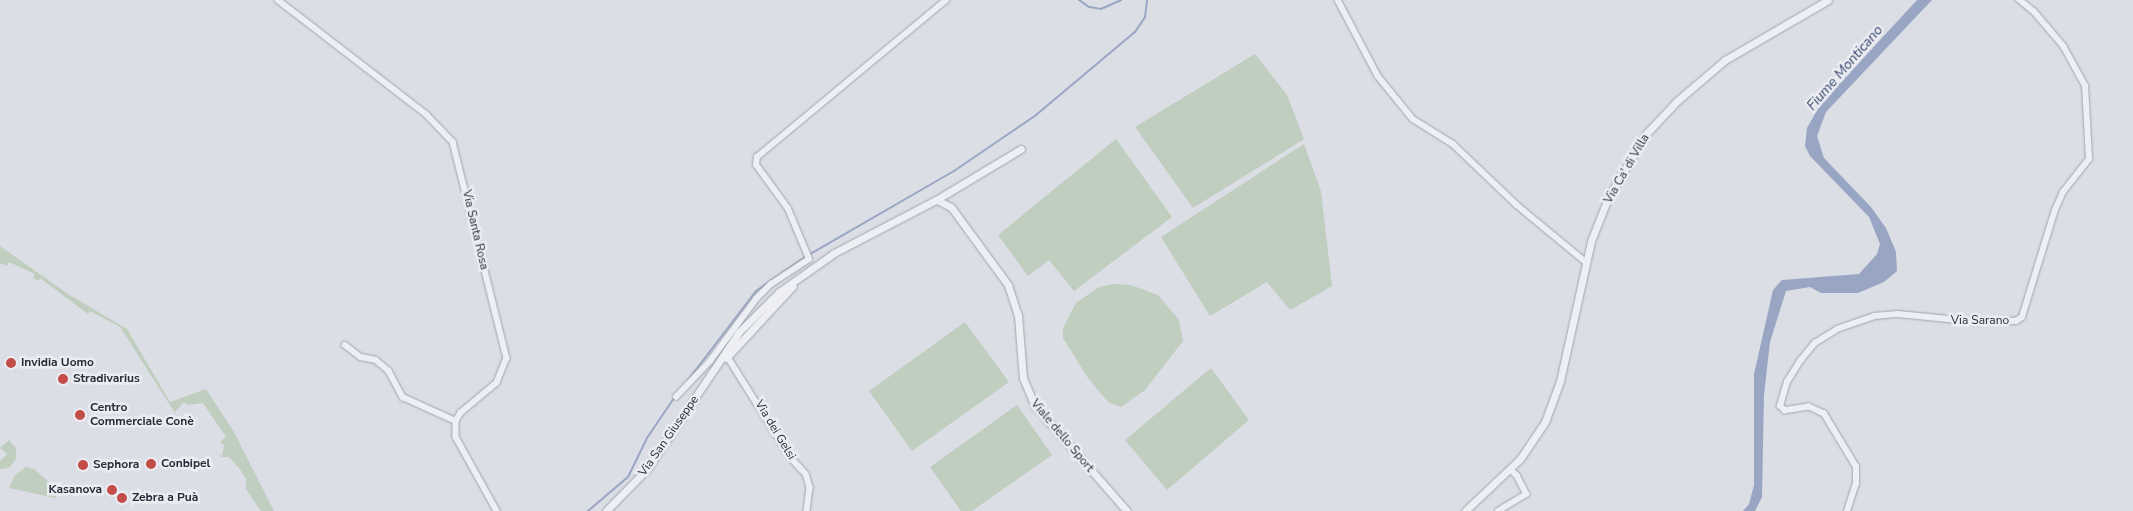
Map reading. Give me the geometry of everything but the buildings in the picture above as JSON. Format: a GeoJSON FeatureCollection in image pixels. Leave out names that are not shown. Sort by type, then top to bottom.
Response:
{"type":"FeatureCollection","features":[{"type":"Feature","properties":{"kind":"street","name":"Via Santa Rosa"},"geometry":{"type":"LineString","coordinates":[[278,0],[426,114],[453,142],[507,358],[497,383],[456,421]]}},
{"type":"Feature","properties":{"kind":"street"},"geometry":{"type":"LineString","coordinates":[[676,397],[710,361],[756,299],[808,256],[788,209],[768,184],[755,160],[946,0]]}},
{"type":"Feature","properties":{"kind":"street"},"geometry":{"type":"LineString","coordinates":[[1338,0],[1378,76],[1413,119],[1453,144],[1517,204],[1586,262]]}},
{"type":"Feature","properties":{"kind":"street","name":"Via Ca' di Villa"},"geometry":{"type":"LineString","coordinates":[[1465,511],[1510,470],[1530,448],[1553,406],[1586,262],[1608,198],[1646,134],[1676,100],[1725,60],[1828,0]]}},
{"type":"Feature","properties":{"kind":"street","name":"Via Sarano"},"geometry":{"type":"LineString","coordinates":[[1847,511],[1856,484],[1856,467],[1824,414],[1809,407],[1785,411],[1780,406],[1787,382],[1801,360],[1815,343],[1837,329],[1874,316],[1898,314],[1979,322],[2016,321],[2022,317],[2055,210],[2063,192],[2089,159],[2085,86],[2063,46],[2034,12],[2019,0]]}},
{"type":"Feature","properties":{"kind":"street","name":"Via San Giuseppe"},"geometry":{"type":"LineString","coordinates":[[606,511],[647,470],[726,354],[765,309],[805,274],[834,253],[936,200],[1021,149]]}},
{"type":"Feature","properties":{"kind":"street","name":"Viale dello Sport"},"geometry":{"type":"LineString","coordinates":[[936,200],[951,207],[1008,285],[1018,315],[1023,378],[1035,406],[1127,511]]}},
{"type":"Feature","properties":{"kind":"street"},"geometry":{"type":"LineString","coordinates":[[756,299],[765,309]]}},
{"type":"Feature","properties":{"kind":"street"},"geometry":{"type":"LineString","coordinates":[[345,345],[361,357],[376,360],[389,371],[403,397],[456,421],[459,445],[497,511]]}},
{"type":"Feature","properties":{"kind":"street","name":"Via dei Gelsi"},"geometry":{"type":"LineString","coordinates":[[726,354],[791,458],[806,474],[810,487],[807,511]]}},
{"type":"Feature","properties":{"kind":"street"},"geometry":{"type":"LineString","coordinates":[[1498,511],[1526,494],[1510,470]]}},
{"type":"Feature","properties":{"kind":"green space"},"geometry":{"type":"Polygon","coordinates":[[[1255,54],[1287,95],[1304,139],[1193,208],[1135,127],[1255,54]]]}},
{"type":"Feature","properties":{"kind":"green space"},"geometry":{"type":"Polygon","coordinates":[[[1116,139],[1172,217],[1074,291],[1049,260],[1028,276],[998,235],[1116,139]]]}},
{"type":"Feature","properties":{"kind":"green space"},"geometry":{"type":"Polygon","coordinates":[[[1304,144],[1321,191],[1332,286],[1290,310],[1267,282],[1210,316],[1161,237],[1304,144]]]}},
{"type":"Feature","properties":{"kind":"green space"},"geometry":{"type":"Polygon","coordinates":[[[0,246],[68,294],[127,329],[170,402],[206,389],[234,432],[274,511],[261,511],[246,489],[246,479],[239,468],[229,457],[222,457],[213,450],[222,456],[224,445],[220,442],[226,437],[203,403],[188,405],[184,402],[175,412],[177,416],[120,327],[90,311],[88,314],[40,278],[39,281],[33,278],[35,274],[9,262],[7,266],[0,263],[0,246]]]}},
{"type":"Feature","properties":{"kind":"green space"},"geometry":{"type":"Polygon","coordinates":[[[1114,284],[1131,285],[1158,295],[1179,320],[1183,341],[1145,390],[1121,407],[1108,402],[1088,378],[1063,338],[1063,328],[1076,303],[1099,287],[1114,284]]]}},
{"type":"Feature","properties":{"kind":"green space"},"geometry":{"type":"Polygon","coordinates":[[[965,322],[1009,382],[912,451],[869,391],[965,322]]]}},
{"type":"Feature","properties":{"kind":"green space"},"geometry":{"type":"Polygon","coordinates":[[[1211,368],[1249,420],[1167,490],[1125,440],[1211,368]]]}},
{"type":"Feature","properties":{"kind":"green space"},"geometry":{"type":"Polygon","coordinates":[[[1017,405],[1052,455],[972,511],[961,511],[930,467],[1017,405]]]}},
{"type":"Feature","properties":{"kind":"green space"},"geometry":{"type":"Polygon","coordinates":[[[9,440],[16,448],[16,459],[9,468],[0,469],[0,461],[7,454],[0,448],[9,440]]]}},
{"type":"Feature","properties":{"kind":"green space"},"geometry":{"type":"Polygon","coordinates":[[[26,467],[34,469],[58,490],[55,498],[9,488],[15,475],[26,467]]]}},
{"type":"Feature","properties":{"kind":"water"},"geometry":{"type":"Polygon","coordinates":[[[1917,0],[1932,0],[1826,112],[1817,136],[1824,158],[1871,207],[1886,228],[1896,252],[1897,271],[1884,282],[1858,293],[1821,293],[1810,287],[1786,291],[1770,342],[1764,395],[1762,497],[1755,511],[1743,511],[1749,504],[1754,485],[1754,374],[1773,290],[1782,280],[1859,274],[1877,254],[1880,244],[1869,217],[1810,156],[1805,146],[1807,128],[1820,105],[1917,0]]]}},
{"type":"Feature","properties":{"kind":"waterway"},"geometry":{"type":"LineString","coordinates":[[1079,0],[1089,7],[1101,9],[1121,0]]}},
{"type":"Feature","properties":{"kind":"waterway"},"geometry":{"type":"LineString","coordinates":[[688,380],[756,291],[805,257],[954,171],[1036,115],[1135,32],[1145,17],[1147,0]]}},
{"type":"Feature","properties":{"kind":"waterway"},"geometry":{"type":"LineString","coordinates":[[588,511],[628,477],[647,438],[674,398]]}},
{"type":"Feature","properties":{"kind":"place","name":"Invidia Uomo"},"geometry":{"type":"Point","coordinates":[11,363]}},
{"type":"Feature","properties":{"kind":"place","name":"Stradivarius"},"geometry":{"type":"Point","coordinates":[63,379]}},
{"type":"Feature","properties":{"kind":"place","name":"Centro Commerciale Conè"},"geometry":{"type":"Point","coordinates":[80,415]}},
{"type":"Feature","properties":{"kind":"place","name":"Conbipel"},"geometry":{"type":"Point","coordinates":[151,464]}},
{"type":"Feature","properties":{"kind":"place","name":"Sephora"},"geometry":{"type":"Point","coordinates":[83,465]}},
{"type":"Feature","properties":{"kind":"place","name":"Kasanova"},"geometry":{"type":"Point","coordinates":[112,490]}},
{"type":"Feature","properties":{"kind":"place","name":"Zebra a Puà"},"geometry":{"type":"Point","coordinates":[122,498]}},
{"type":"Feature","properties":{"kind":"water label","name":"Fiume Monticano"},"geometry":{"type":"Point","coordinates":[1845,68]}}]}
